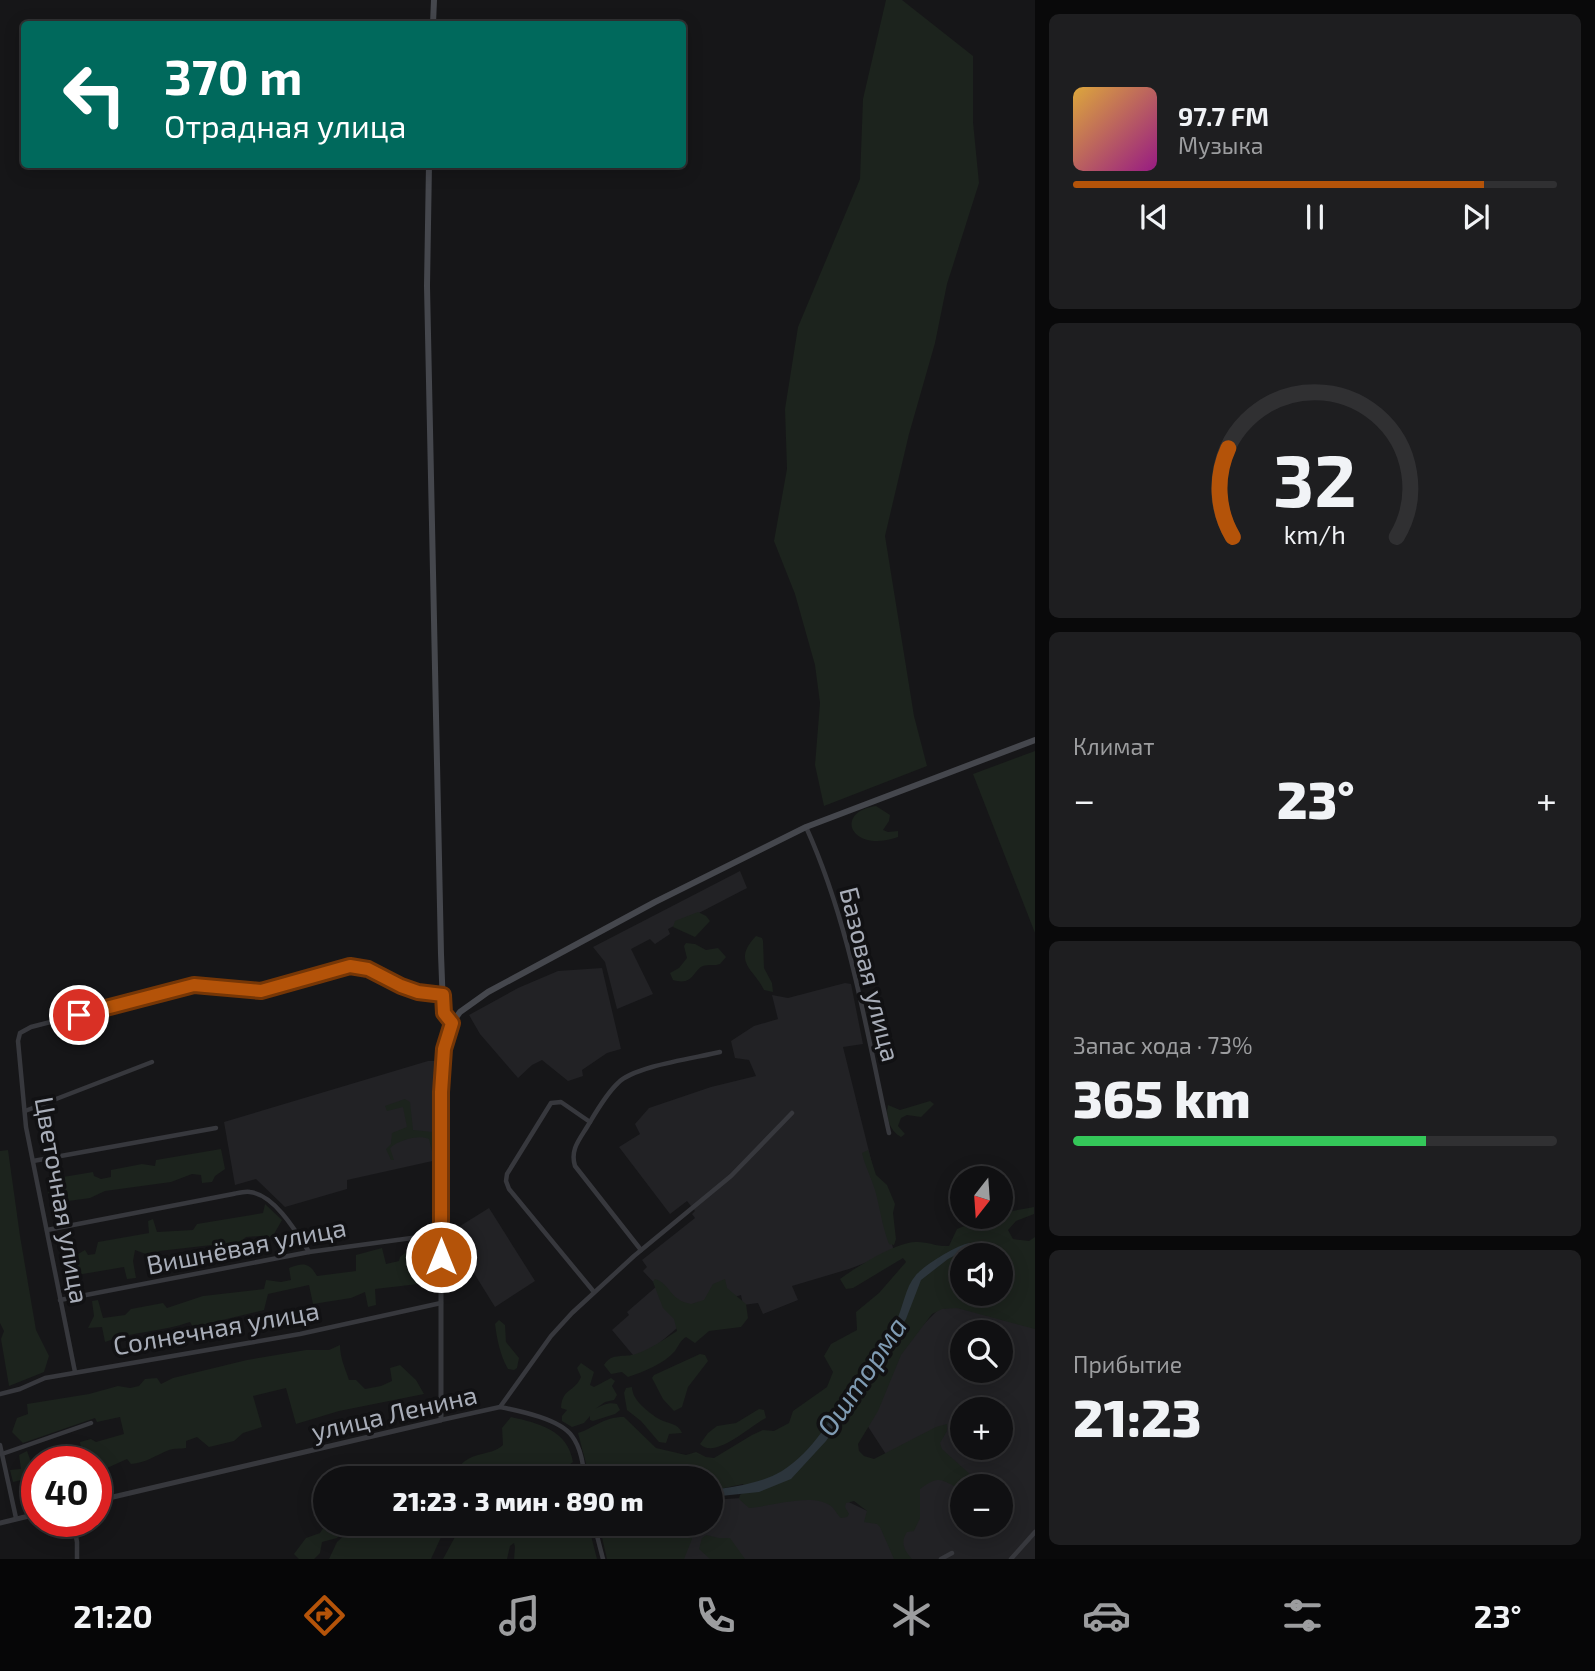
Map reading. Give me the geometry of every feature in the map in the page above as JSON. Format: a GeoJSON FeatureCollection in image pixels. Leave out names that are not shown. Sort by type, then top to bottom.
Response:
{"type":"FeatureCollection","features":[{"type":"Feature","properties":{"kind":"main road"},"geometry":{"type":"LineString","coordinates":[[433,21],[434,0]]}},
{"type":"Feature","properties":{"kind":"main road"},"geometry":{"type":"LineString","coordinates":[[429,168],[427,286],[443,995],[444,1013],[452,1023],[460,1012],[488,992],[655,902],[806,827],[1035,740]]}},
{"type":"Feature","properties":{"kind":"street","name":"Базовая улица"},"geometry":{"type":"LineString","coordinates":[[806,827],[824,867],[844,926],[889,1133]]}},
{"type":"Feature","properties":{"kind":"street","name":"Цветочная улица"},"geometry":{"type":"LineString","coordinates":[[75,1372],[33,1161],[25,1111],[18,1041],[20,1033],[31,1027],[194,985],[261,991],[350,966],[368,969],[418,992],[443,995]]}},
{"type":"Feature","properties":{"kind":"street"},"geometry":{"type":"LineString","coordinates":[[441,1420],[441,1092],[444,1049],[452,1023]]}},
{"type":"Feature","properties":{"kind":"street"},"geometry":{"type":"LineString","coordinates":[[641,1250],[575,1166],[573,1150],[616,1084],[630,1074],[720,1052]]}},
{"type":"Feature","properties":{"kind":"street"},"geometry":{"type":"LineString","coordinates":[[25,1111],[152,1062]]}},
{"type":"Feature","properties":{"kind":"street"},"geometry":{"type":"LineString","coordinates":[[590,1122],[561,1102],[551,1103],[507,1174],[506,1181],[509,1189],[594,1292]]}},
{"type":"Feature","properties":{"kind":"street","name":"улица Ленина"},"geometry":{"type":"LineString","coordinates":[[112,1497],[500,1407],[551,1336],[594,1292],[730,1176],[792,1113]]}},
{"type":"Feature","properties":{"kind":"street"},"geometry":{"type":"LineString","coordinates":[[33,1161],[216,1128]]}},
{"type":"Feature","properties":{"kind":"street"},"geometry":{"type":"LineString","coordinates":[[47,1230],[251,1192],[266,1199],[282,1213],[309,1252]]}},
{"type":"Feature","properties":{"kind":"street","name":"Вишнёвая улица"},"geometry":{"type":"LineString","coordinates":[[60,1300],[309,1252],[441,1234]]}},
{"type":"Feature","properties":{"kind":"street","name":"Солнечная улица"},"geometry":{"type":"LineString","coordinates":[[0,1394],[45,1378],[300,1334],[441,1303]]}},
{"type":"Feature","properties":{"kind":"street"},"geometry":{"type":"LineString","coordinates":[[500,1407],[552,1421],[564,1427],[573,1436],[583,1466]]}},
{"type":"Feature","properties":{"kind":"street"},"geometry":{"type":"LineString","coordinates":[[2,1454],[91,1423]]}},
{"type":"Feature","properties":{"kind":"street"},"geometry":{"type":"LineString","coordinates":[[0,1445],[16,1518]]}},
{"type":"Feature","properties":{"kind":"street"},"geometry":{"type":"LineString","coordinates":[[0,1523],[21,1517]]}},
{"type":"Feature","properties":{"kind":"street"},"geometry":{"type":"LineString","coordinates":[[1011,1559],[1035,1532]]}},
{"type":"Feature","properties":{"kind":"street"},"geometry":{"type":"LineString","coordinates":[[597,1536],[603,1559]]}},
{"type":"Feature","properties":{"kind":"street"},"geometry":{"type":"LineString","coordinates":[[77,1537],[77,1559]]}},
{"type":"Feature","properties":{"kind":"street"},"geometry":{"type":"LineString","coordinates":[[941,1559],[952,1553]]}},
{"type":"Feature","properties":{"kind":"shaded area"},"geometry":{"type":"Polygon","coordinates":[[[886,0],[902,0],[973,56],[973,122],[979,183],[947,284],[935,343],[909,434],[885,536],[914,716],[927,766],[824,806],[815,765],[820,703],[815,665],[795,594],[774,541],[787,469],[785,409],[798,327],[860,179],[863,99],[886,0]]]}},
{"type":"Feature","properties":{"kind":"shaded area"},"geometry":{"type":"Polygon","coordinates":[[[1035,751],[1035,933],[973,774],[1035,751]]]}},
{"type":"Feature","properties":{"kind":"shaded area"},"geometry":{"type":"Polygon","coordinates":[[[876,806],[890,815],[883,830],[898,831],[898,837],[882,841],[869,840],[853,830],[855,816],[876,806]]]}},
{"type":"Feature","properties":{"kind":"shaded area"},"geometry":{"type":"Polygon","coordinates":[[[740,871],[747,888],[668,929],[670,934],[655,944],[650,939],[631,949],[653,994],[617,1009],[605,962],[593,947],[740,871]]]}},
{"type":"Feature","properties":{"kind":"shaded area"},"geometry":{"type":"Polygon","coordinates":[[[698,912],[710,921],[695,937],[673,927],[675,921],[698,912]]]}},
{"type":"Feature","properties":{"kind":"shaded area"},"geometry":{"type":"Polygon","coordinates":[[[756,936],[763,941],[764,968],[772,983],[773,992],[764,990],[745,959],[745,953],[756,936]]]}},
{"type":"Feature","properties":{"kind":"shaded area"},"geometry":{"type":"Polygon","coordinates":[[[686,943],[706,950],[718,948],[726,957],[720,964],[699,968],[689,980],[673,980],[670,973],[679,968],[687,958],[684,946],[686,943]]]}},
{"type":"Feature","properties":{"kind":"shaded area"},"geometry":{"type":"Polygon","coordinates":[[[602,968],[621,1049],[607,1053],[582,1070],[583,1076],[568,1081],[542,1060],[518,1078],[480,1034],[469,1015],[518,988],[558,971],[602,968]]]}},
{"type":"Feature","properties":{"kind":"shaded area"},"geometry":{"type":"Polygon","coordinates":[[[845,983],[851,984],[863,1044],[843,1047],[894,1252],[792,1286],[798,1300],[763,1314],[758,1303],[743,1305],[741,1295],[677,1315],[683,1323],[638,1361],[612,1330],[629,1315],[627,1312],[657,1286],[643,1271],[647,1267],[642,1260],[695,1218],[692,1214],[695,1211],[687,1201],[670,1214],[619,1147],[640,1134],[635,1124],[649,1108],[711,1087],[756,1076],[749,1060],[735,1058],[731,1041],[754,1026],[778,1019],[772,995],[788,998],[845,983]]]}},
{"type":"Feature","properties":{"kind":"shaded area"},"geometry":{"type":"Polygon","coordinates":[[[435,1061],[437,1071],[437,1160],[347,1180],[347,1189],[285,1207],[256,1179],[235,1185],[224,1122],[435,1061]]]}},
{"type":"Feature","properties":{"kind":"shaded area"},"geometry":{"type":"Polygon","coordinates":[[[405,1099],[410,1102],[413,1130],[432,1132],[436,1149],[432,1151],[429,1139],[409,1139],[390,1148],[394,1160],[391,1160],[386,1149],[391,1144],[392,1133],[407,1127],[403,1107],[387,1111],[385,1106],[405,1099]]]}},
{"type":"Feature","properties":{"kind":"shaded area"},"geometry":{"type":"Polygon","coordinates":[[[930,1101],[934,1104],[921,1117],[907,1115],[901,1118],[898,1126],[905,1134],[901,1137],[891,1127],[888,1105],[900,1110],[930,1101]]]}},
{"type":"Feature","properties":{"kind":"shaded area"},"geometry":{"type":"Polygon","coordinates":[[[221,1149],[225,1169],[215,1176],[212,1182],[202,1183],[201,1175],[192,1174],[171,1182],[105,1191],[90,1198],[54,1203],[49,1196],[46,1182],[51,1179],[93,1172],[94,1176],[101,1179],[111,1177],[111,1170],[142,1164],[155,1166],[156,1160],[221,1149]]]}},
{"type":"Feature","properties":{"kind":"shaded area"},"geometry":{"type":"Polygon","coordinates":[[[8,1150],[36,1330],[49,1356],[44,1372],[9,1386],[1,1339],[4,1331],[0,1323],[0,1151],[8,1150]]]}},
{"type":"Feature","properties":{"kind":"shaded area"},"geometry":{"type":"Polygon","coordinates":[[[868,1150],[876,1175],[887,1185],[895,1204],[894,1245],[889,1244],[875,1190],[863,1158],[862,1153],[868,1150]]]}},
{"type":"Feature","properties":{"kind":"shaded area"},"geometry":{"type":"Polygon","coordinates":[[[265,1204],[282,1220],[274,1234],[265,1240],[261,1236],[246,1237],[238,1244],[218,1248],[212,1245],[159,1251],[151,1256],[135,1250],[133,1261],[136,1278],[127,1279],[124,1267],[71,1276],[68,1256],[73,1257],[85,1250],[88,1255],[95,1254],[98,1242],[149,1233],[148,1221],[153,1219],[157,1232],[193,1230],[197,1224],[263,1213],[265,1204]]]}},
{"type":"Feature","properties":{"kind":"shaded area"},"geometry":{"type":"Polygon","coordinates":[[[1034,1207],[1034,1214],[1013,1224],[1013,1211],[1034,1207]]]}},
{"type":"Feature","properties":{"kind":"shaded area"},"geometry":{"type":"Polygon","coordinates":[[[489,1208],[535,1281],[495,1307],[449,1233],[489,1208]]]}},
{"type":"Feature","properties":{"kind":"shaded area"},"geometry":{"type":"Polygon","coordinates":[[[957,1229],[1009,1229],[1013,1239],[1029,1241],[1035,1237],[1035,1329],[1013,1323],[1013,1320],[1002,1320],[957,1308],[942,1309],[932,1314],[901,1355],[878,1411],[858,1444],[859,1451],[874,1459],[947,1424],[947,1431],[940,1443],[942,1449],[950,1456],[950,1460],[954,1460],[970,1474],[950,1474],[950,1484],[938,1480],[920,1489],[920,1518],[914,1531],[907,1532],[903,1543],[912,1559],[894,1559],[880,1527],[864,1522],[867,1511],[854,1501],[846,1503],[849,1514],[841,1518],[831,1506],[813,1500],[749,1508],[739,1499],[746,1490],[743,1484],[723,1488],[723,1466],[587,1466],[578,1433],[610,1419],[624,1417],[656,1448],[686,1455],[696,1452],[714,1458],[752,1435],[763,1430],[774,1431],[789,1423],[793,1411],[827,1387],[833,1372],[824,1356],[831,1344],[857,1330],[856,1312],[879,1293],[906,1262],[903,1258],[853,1288],[846,1289],[840,1279],[876,1256],[907,1243],[940,1246],[950,1244],[950,1306],[1013,1306],[1013,1243],[950,1243],[957,1229]]]}},
{"type":"Feature","properties":{"kind":"shaded area"},"geometry":{"type":"Polygon","coordinates":[[[382,1248],[386,1264],[399,1261],[405,1253],[425,1257],[427,1283],[375,1289],[376,1305],[368,1307],[365,1292],[351,1298],[313,1304],[309,1285],[268,1294],[264,1310],[193,1327],[190,1322],[105,1342],[102,1327],[88,1328],[94,1316],[92,1301],[98,1300],[103,1318],[125,1315],[131,1309],[163,1303],[167,1308],[203,1296],[264,1289],[266,1280],[291,1280],[289,1268],[298,1265],[308,1266],[317,1276],[356,1271],[356,1255],[382,1248]]]}},
{"type":"Feature","properties":{"kind":"shaded area"},"geometry":{"type":"Polygon","coordinates":[[[655,1279],[664,1284],[678,1299],[691,1304],[704,1300],[713,1284],[725,1279],[727,1288],[746,1304],[748,1318],[741,1327],[709,1331],[695,1343],[686,1337],[665,1360],[641,1372],[628,1377],[622,1372],[611,1374],[604,1365],[611,1358],[641,1352],[677,1331],[674,1319],[663,1308],[653,1282],[655,1279]]]}},
{"type":"Feature","properties":{"kind":"shaded area"},"geometry":{"type":"Polygon","coordinates":[[[943,1305],[1035,1322],[1035,1559],[665,1559],[675,1536],[723,1536],[723,1499],[828,1492],[886,1520],[902,1479],[867,1425],[896,1352],[943,1305]]]}},
{"type":"Feature","properties":{"kind":"shaded area"},"geometry":{"type":"Polygon","coordinates":[[[499,1320],[505,1325],[506,1342],[519,1358],[514,1370],[508,1369],[501,1353],[495,1324],[499,1320]]]}},
{"type":"Feature","properties":{"kind":"shaded area"},"geometry":{"type":"Polygon","coordinates":[[[340,1345],[349,1380],[356,1380],[365,1389],[392,1381],[390,1368],[400,1365],[416,1380],[424,1394],[339,1411],[296,1424],[286,1388],[253,1396],[262,1427],[243,1433],[234,1441],[209,1447],[197,1437],[186,1441],[186,1448],[171,1449],[131,1464],[127,1459],[112,1466],[112,1446],[80,1446],[80,1442],[91,1439],[96,1442],[124,1434],[120,1417],[97,1422],[95,1418],[23,1443],[12,1432],[17,1418],[28,1414],[27,1404],[89,1394],[118,1386],[130,1388],[139,1386],[145,1379],[157,1378],[161,1384],[173,1378],[247,1360],[306,1350],[329,1350],[340,1345]]]}},
{"type":"Feature","properties":{"kind":"shaded area"},"geometry":{"type":"Polygon","coordinates":[[[700,1354],[705,1355],[708,1361],[688,1387],[682,1407],[674,1411],[663,1399],[652,1378],[700,1354]]]}},
{"type":"Feature","properties":{"kind":"shaded area"},"geometry":{"type":"Polygon","coordinates":[[[581,1363],[594,1372],[590,1385],[594,1387],[611,1378],[615,1381],[612,1386],[617,1395],[614,1400],[595,1409],[614,1403],[620,1410],[593,1421],[590,1416],[584,1423],[572,1427],[562,1421],[567,1410],[561,1408],[566,1393],[581,1377],[577,1368],[581,1363]]]}},
{"type":"Feature","properties":{"kind":"shaded area"},"geometry":{"type":"Polygon","coordinates":[[[632,1387],[638,1401],[646,1409],[659,1419],[676,1425],[682,1433],[669,1434],[666,1443],[659,1442],[641,1421],[627,1410],[624,1393],[626,1388],[632,1387]]]}},
{"type":"Feature","properties":{"kind":"shaded area"},"geometry":{"type":"Polygon","coordinates":[[[759,1409],[764,1410],[766,1418],[733,1440],[714,1448],[706,1448],[700,1444],[717,1426],[736,1423],[759,1409]]]}},
{"type":"Feature","properties":{"kind":"shaded area"},"geometry":{"type":"Polygon","coordinates":[[[511,1417],[541,1425],[565,1442],[573,1462],[568,1466],[460,1466],[469,1458],[503,1445],[502,1428],[511,1417]]]}},
{"type":"Feature","properties":{"kind":"shaded area"},"geometry":{"type":"Polygon","coordinates":[[[21,1469],[21,1480],[13,1482],[10,1470],[21,1469]]]}},
{"type":"Feature","properties":{"kind":"shaded area"},"geometry":{"type":"Polygon","coordinates":[[[339,1536],[322,1542],[320,1553],[314,1559],[299,1559],[294,1554],[306,1538],[339,1536]]]}},
{"type":"Feature","properties":{"kind":"shaded area"},"geometry":{"type":"Polygon","coordinates":[[[344,1536],[442,1536],[431,1559],[329,1559],[337,1542],[344,1536]]]}},
{"type":"Feature","properties":{"kind":"shaded area"},"geometry":{"type":"Polygon","coordinates":[[[455,1536],[591,1536],[597,1559],[514,1559],[514,1543],[510,1546],[507,1559],[443,1559],[455,1536]]]}},
{"type":"Feature","properties":{"kind":"shaded area"},"geometry":{"type":"Polygon","coordinates":[[[602,1536],[691,1536],[692,1539],[684,1559],[607,1559],[602,1536]]]}},
{"type":"Feature","properties":{"kind":"shaded area"},"geometry":{"type":"Polygon","coordinates":[[[702,1538],[730,1538],[745,1559],[710,1559],[699,1549],[702,1538]]]}},
{"type":"Feature","properties":{"kind":"water","name":"Ошторма"},"geometry":{"type":"Polygon","coordinates":[[[950,1251],[950,1258],[921,1280],[906,1319],[826,1441],[791,1479],[759,1492],[723,1496],[723,1488],[766,1479],[782,1471],[804,1453],[822,1432],[886,1340],[916,1275],[950,1251]]]}},
{"type":"Feature","properties":{"kind":"route"},"geometry":{"type":"LineString","coordinates":[[79,1015],[194,985],[261,991],[350,966],[368,969],[418,992],[443,995],[444,1013],[452,1023],[444,1049],[441,1092],[441,1257]]}}]}
